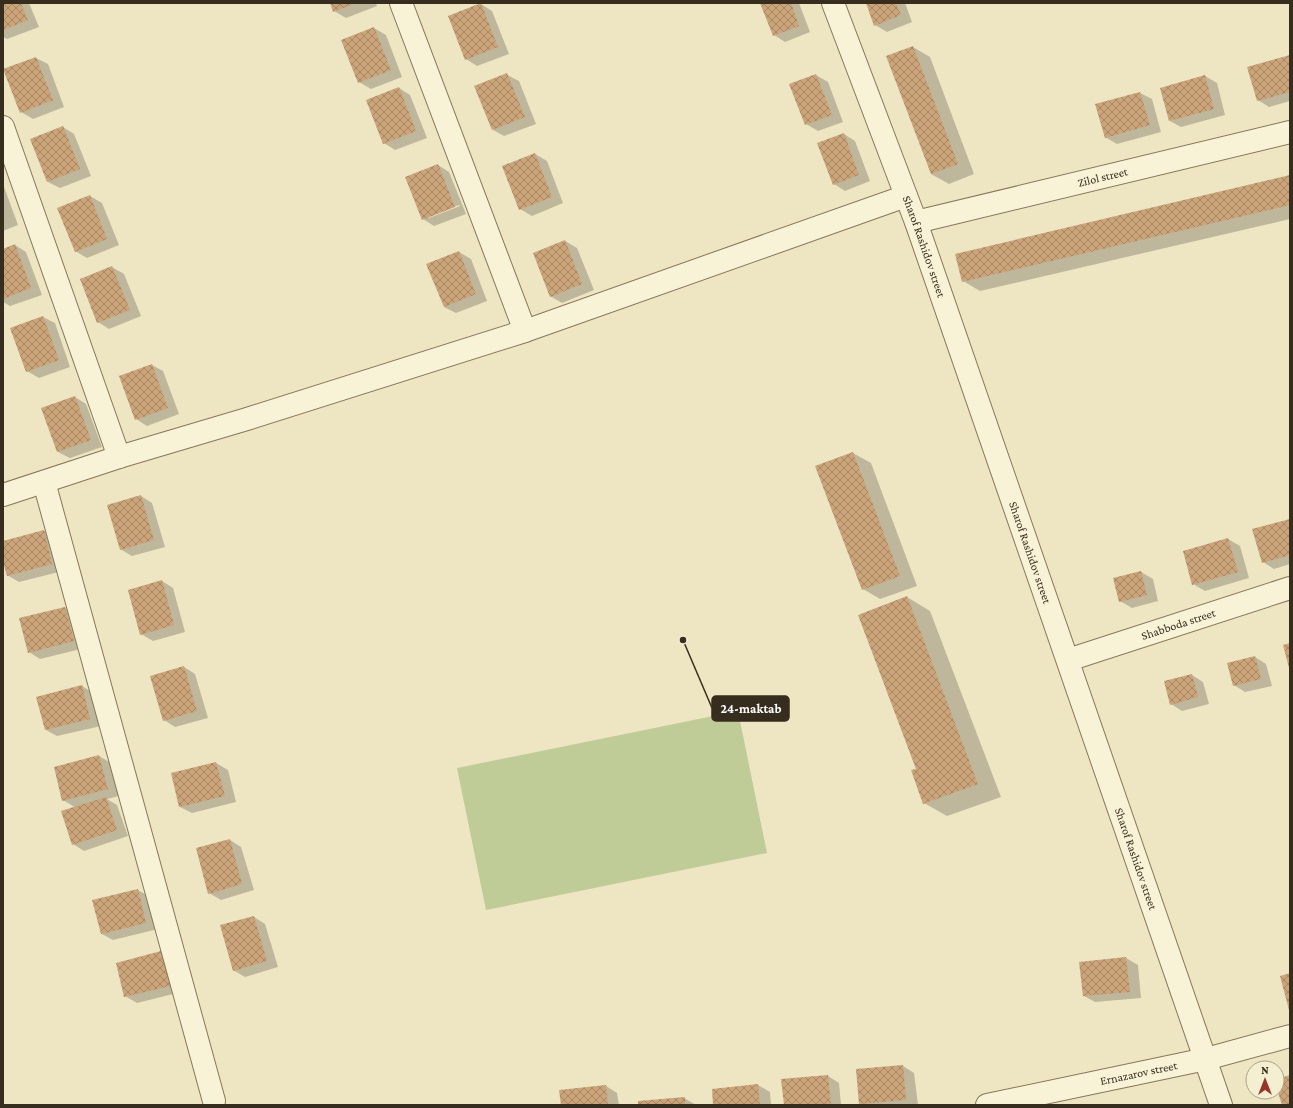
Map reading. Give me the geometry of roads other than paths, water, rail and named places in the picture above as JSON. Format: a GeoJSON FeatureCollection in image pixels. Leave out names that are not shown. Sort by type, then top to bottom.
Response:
{"type":"FeatureCollection","features":[{"type":"Feature","properties":{"kind":"street"},"geometry":{"type":"LineString","coordinates":[[401,3],[525,331]]}},
{"type":"Feature","properties":{"kind":"street","name":"Sharof Rashidov street"},"geometry":{"type":"LineString","coordinates":[[833,3],[916,222],[1221,1105]]}},
{"type":"Feature","properties":{"kind":"street"},"geometry":{"type":"LineString","coordinates":[[3,127],[119,457]]}},
{"type":"Feature","properties":{"kind":"street","name":"Zilol street"},"geometry":{"type":"LineString","coordinates":[[916,222],[1290,132]]}},
{"type":"Feature","properties":{"kind":"street"},"geometry":{"type":"LineString","coordinates":[[3,495],[119,457],[247,419],[525,331],[906,196]]}},
{"type":"Feature","properties":{"kind":"street"},"geometry":{"type":"LineString","coordinates":[[44,482],[214,1101]]}},
{"type":"Feature","properties":{"kind":"street","name":"Shabboda street"},"geometry":{"type":"LineString","coordinates":[[1068,660],[1290,588]]}},
{"type":"Feature","properties":{"kind":"street","name":"Ernazarov street"},"geometry":{"type":"LineString","coordinates":[[987,1105],[1206,1059],[1290,1036]]}},
{"type":"Feature","properties":{"kind":"place","name":"24-maktab"},"geometry":{"type":"Point","coordinates":[683,640]}}]}
